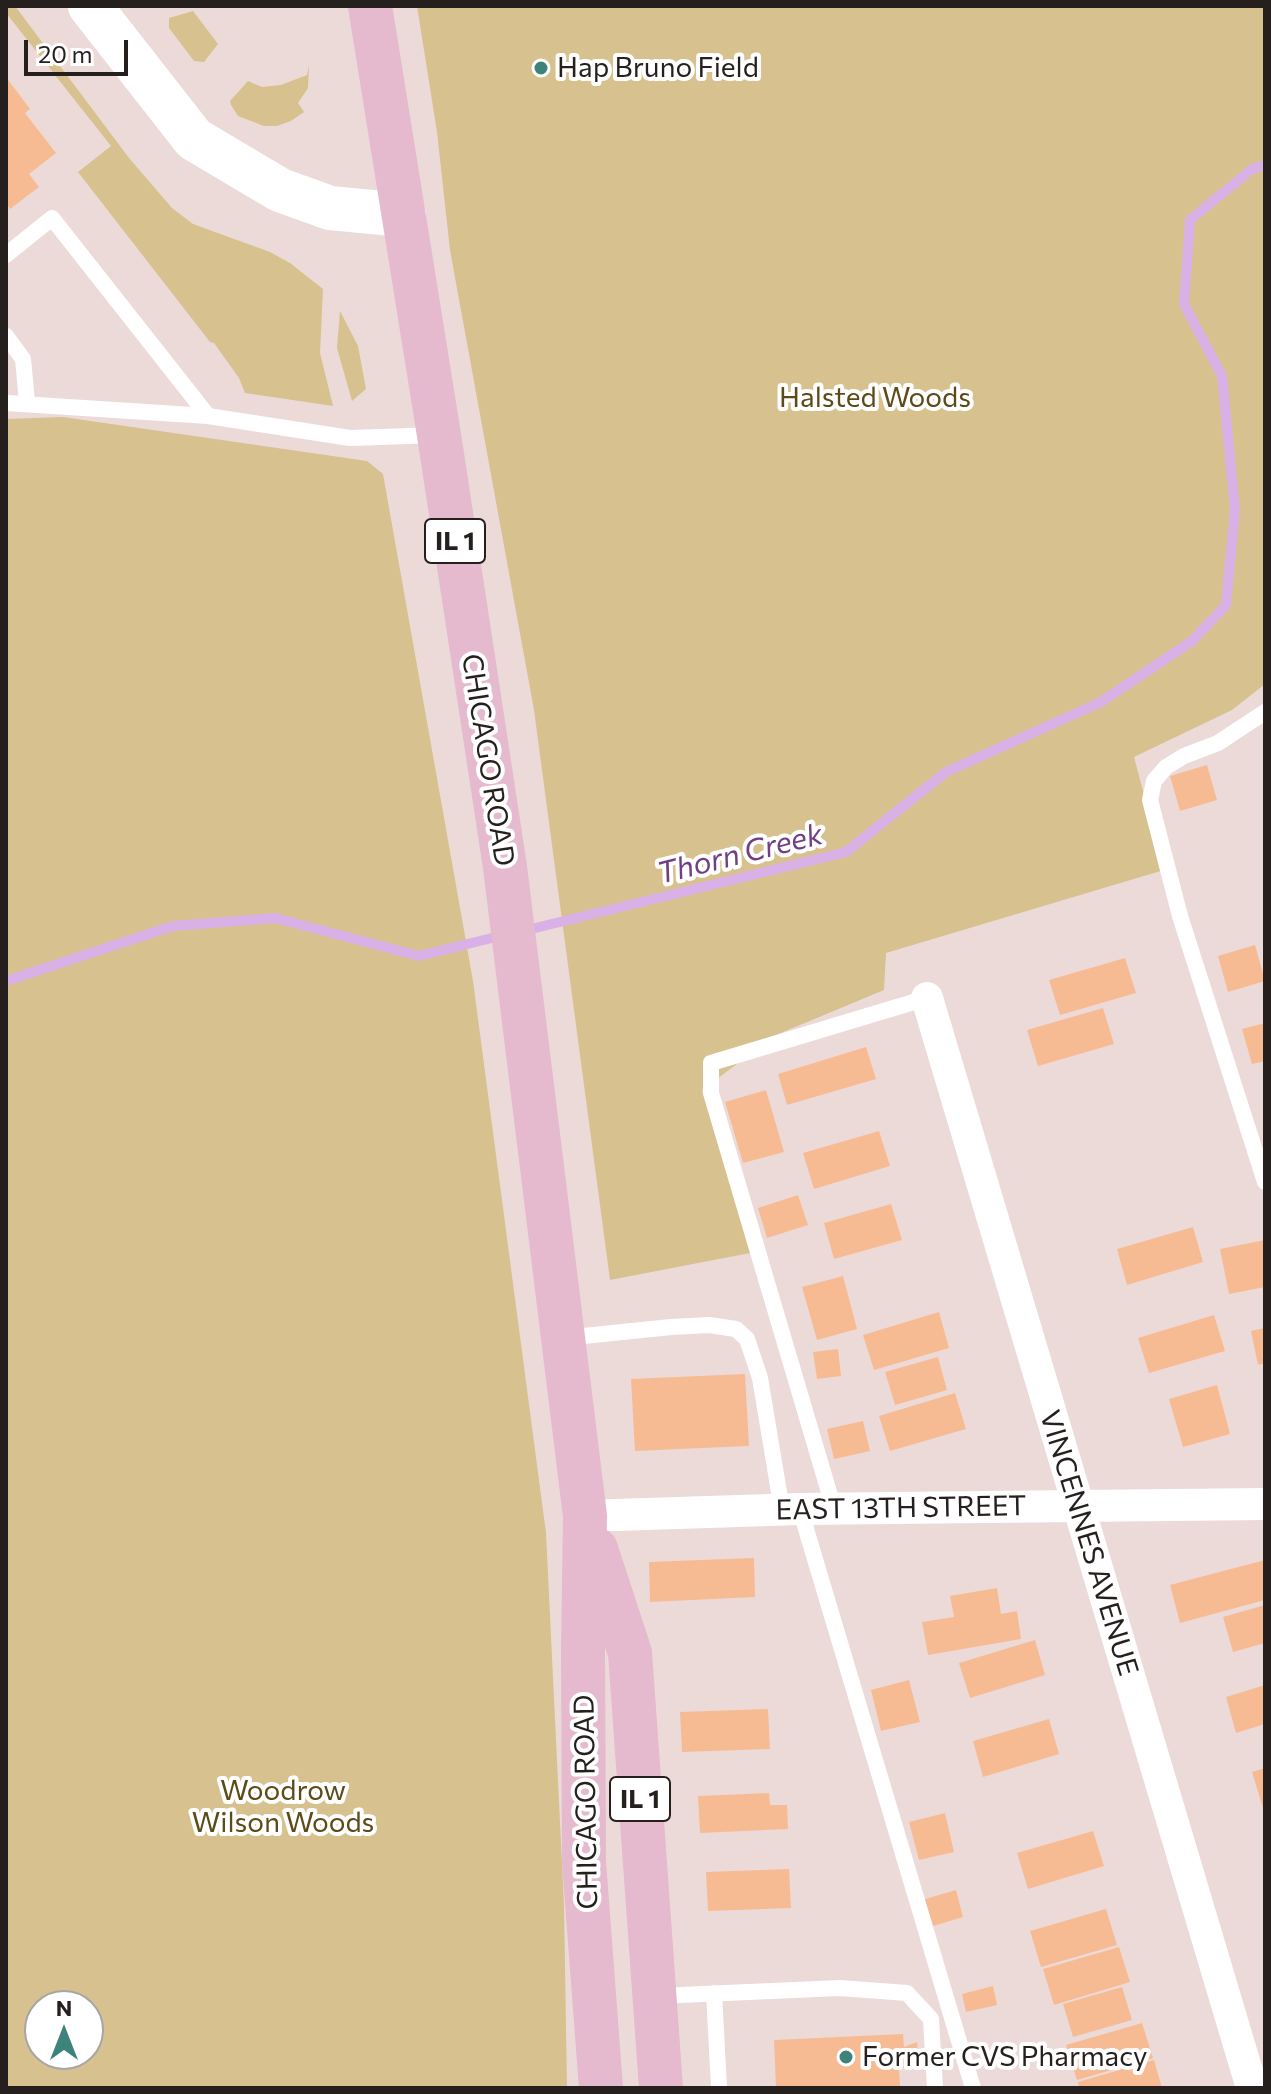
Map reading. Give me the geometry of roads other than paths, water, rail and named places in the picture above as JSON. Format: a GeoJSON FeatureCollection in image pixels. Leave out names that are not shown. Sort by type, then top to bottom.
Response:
{"type":"FeatureCollection","features":[{"type":"Feature","properties":{"kind":"main road"},"geometry":{"type":"LineString","coordinates":[[90,6],[194,139],[280,190],[330,208],[404,215]]}},
{"type":"Feature","properties":{"kind":"main road","name":"CHICAGO ROAD"},"geometry":{"type":"LineString","coordinates":[[370,6],[505,867],[585,1516],[584,1862],[601,2088]]}},
{"type":"Feature","properties":{"kind":"main road","name":"CHICAGO ROAD"},"geometry":{"type":"LineString","coordinates":[[585,1516],[630,1653],[661,2088]]}},
{"type":"Feature","properties":{"kind":"street","name":"VINCENNES AVENUE"},"geometry":{"type":"LineString","coordinates":[[927,998],[1252,2088]]}},
{"type":"Feature","properties":{"kind":"street","name":"EAST 13TH STREET"},"geometry":{"type":"LineString","coordinates":[[585,1516],[791,1509],[1265,1504]]}},
{"type":"Feature","properties":{"kind":"lane"},"geometry":{"type":"LineString","coordinates":[[6,255],[52,218],[208,416]]}},
{"type":"Feature","properties":{"kind":"lane"},"geometry":{"type":"LineString","coordinates":[[6,336],[23,359],[27,402]]}},
{"type":"Feature","properties":{"kind":"lane"},"geometry":{"type":"LineString","coordinates":[[6,403],[208,416],[350,438],[439,435]]}},
{"type":"Feature","properties":{"kind":"lane"},"geometry":{"type":"LineString","coordinates":[[1265,712],[1218,743],[1184,756],[1166,767],[1154,781],[1150,800],[1180,916],[1265,1182]]}},
{"type":"Feature","properties":{"kind":"lane"},"geometry":{"type":"LineString","coordinates":[[834,1509],[711,1093],[711,1063],[927,998]]}},
{"type":"Feature","properties":{"kind":"lane"},"geometry":{"type":"LineString","coordinates":[[564,1338],[709,1325],[736,1329],[747,1339],[760,1378],[791,1509],[973,2088]]}},
{"type":"Feature","properties":{"kind":"lane"},"geometry":{"type":"LineString","coordinates":[[655,1996],[840,1988],[907,1993],[931,2019],[935,2088]]}},
{"type":"Feature","properties":{"kind":"lane"},"geometry":{"type":"LineString","coordinates":[[714,1993],[719,2088]]}},
{"type":"Feature","properties":{"kind":"waterway","name":"Thorn Creek"},"geometry":{"type":"LineString","coordinates":[[523,931],[846,852],[946,772],[1101,702],[1192,641],[1226,605],[1235,510],[1222,376],[1184,304],[1190,220],[1252,169],[1265,165]]}},
{"type":"Feature","properties":{"kind":"waterway","name":"Thorn Creek"},"geometry":{"type":"LineString","coordinates":[[6,981],[173,926],[275,918],[419,956],[504,935]]}},
{"type":"Feature","properties":{"kind":"place","name":"Hap Bruno Field"},"geometry":{"type":"Point","coordinates":[541,68]}},
{"type":"Feature","properties":{"kind":"place","name":"Former CVS Pharmacy"},"geometry":{"type":"Point","coordinates":[846,2057]}},
{"type":"Feature","properties":{"kind":"park label","name":"Halsted Woods"},"geometry":{"type":"Point","coordinates":[875,398]}},
{"type":"Feature","properties":{"kind":"park label","name":"Woodrow Wilson Woods"},"geometry":{"type":"Point","coordinates":[283,1807]}}]}
